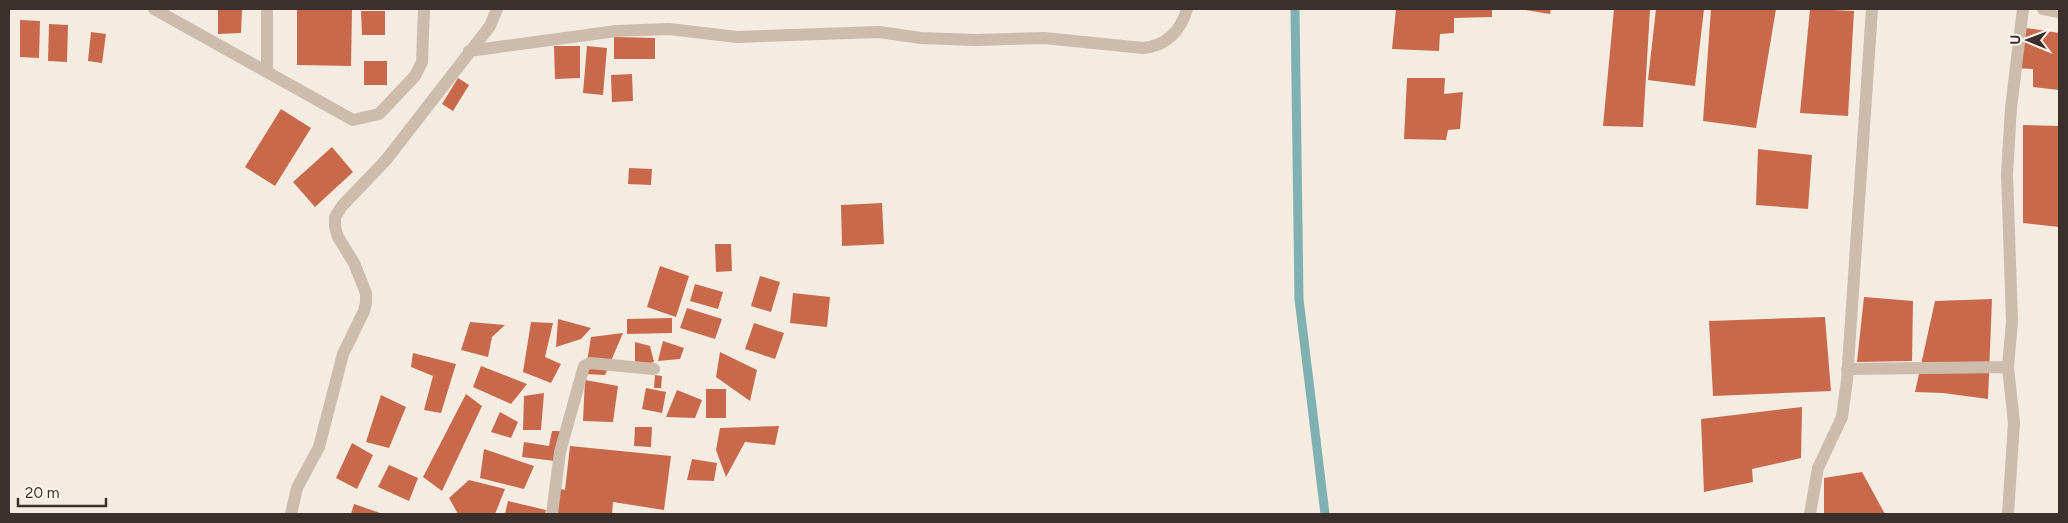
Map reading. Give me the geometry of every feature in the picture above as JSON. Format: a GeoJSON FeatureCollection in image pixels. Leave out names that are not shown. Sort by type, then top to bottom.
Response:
{"type":"FeatureCollection","features":[{"type":"Feature","properties":{"kind":"street"},"geometry":{"type":"LineString","coordinates":[[154,9],[353,120],[379,114],[415,76],[422,62],[424,9]]}},
{"type":"Feature","properties":{"kind":"street"},"geometry":{"type":"LineString","coordinates":[[266,72],[267,9]]}},
{"type":"Feature","properties":{"kind":"street"},"geometry":{"type":"LineString","coordinates":[[291,514],[297,488],[319,447],[342,354],[364,311],[366,302],[366,293],[354,263],[338,237],[335,228],[335,217],[342,206],[386,160],[490,26],[498,9]]}},
{"type":"Feature","properties":{"kind":"street"},"geometry":{"type":"LineString","coordinates":[[469,51],[616,31],[669,29],[737,37],[879,32],[920,38],[975,40],[1044,38],[1143,48],[1158,47],[1166,40],[1183,22],[1187,9]]}},
{"type":"Feature","properties":{"kind":"street"},"geometry":{"type":"LineString","coordinates":[[1810,514],[1818,468],[1842,417],[1848,369],[1872,9]]}},
{"type":"Feature","properties":{"kind":"street"},"geometry":{"type":"LineString","coordinates":[[2008,514],[2014,423],[2008,367],[2012,321],[2007,174],[2011,108],[2023,9]]}},
{"type":"Feature","properties":{"kind":"street"},"geometry":{"type":"LineString","coordinates":[[2043,9],[2059,12]]}},
{"type":"Feature","properties":{"kind":"street"},"geometry":{"type":"LineString","coordinates":[[552,514],[560,452],[584,366],[590,363],[654,369]]}},
{"type":"Feature","properties":{"kind":"street"},"geometry":{"type":"LineString","coordinates":[[1848,369],[2008,367]]}},
{"type":"Feature","properties":{"kind":"building"},"geometry":{"type":"Polygon","coordinates":[[[297,9],[352,9],[351,66],[297,65],[297,9]]]}},
{"type":"Feature","properties":{"kind":"building"},"geometry":{"type":"Polygon","coordinates":[[[1396,9],[1492,9],[1492,17],[1454,18],[1454,33],[1440,34],[1439,51],[1392,49],[1396,9]]]}},
{"type":"Feature","properties":{"kind":"building"},"geometry":{"type":"Polygon","coordinates":[[[1520,9],[1551,9],[1550,14],[1520,9]]]}},
{"type":"Feature","properties":{"kind":"building"},"geometry":{"type":"Polygon","coordinates":[[[1614,9],[1650,9],[1643,127],[1603,126],[1614,9]]]}},
{"type":"Feature","properties":{"kind":"building"},"geometry":{"type":"Polygon","coordinates":[[[1656,9],[1704,9],[1695,86],[1648,80],[1656,9]]]}},
{"type":"Feature","properties":{"kind":"building"},"geometry":{"type":"Polygon","coordinates":[[[1711,9],[1776,9],[1756,128],[1703,121],[1711,9]]]}},
{"type":"Feature","properties":{"kind":"building"},"geometry":{"type":"Polygon","coordinates":[[[1810,9],[1854,11],[1848,116],[1800,113],[1810,9]]]}},
{"type":"Feature","properties":{"kind":"building"},"geometry":{"type":"Polygon","coordinates":[[[218,10],[242,10],[241,33],[218,34],[218,10]]]}},
{"type":"Feature","properties":{"kind":"building"},"geometry":{"type":"Polygon","coordinates":[[[361,11],[385,11],[385,35],[362,35],[361,11]]]}},
{"type":"Feature","properties":{"kind":"building"},"geometry":{"type":"Polygon","coordinates":[[[20,20],[40,21],[39,58],[20,57],[20,20]]]}},
{"type":"Feature","properties":{"kind":"building"},"geometry":{"type":"Polygon","coordinates":[[[49,24],[68,25],[67,62],[48,61],[49,24]]]}},
{"type":"Feature","properties":{"kind":"building"},"geometry":{"type":"Polygon","coordinates":[[[2020,27],[2059,33],[2059,90],[2033,87],[2033,69],[2015,68],[2020,27]]]}},
{"type":"Feature","properties":{"kind":"building"},"geometry":{"type":"Polygon","coordinates":[[[91,32],[106,34],[102,63],[88,61],[91,32]]]}},
{"type":"Feature","properties":{"kind":"building"},"geometry":{"type":"Polygon","coordinates":[[[614,37],[655,38],[655,59],[614,59],[614,37]]]}},
{"type":"Feature","properties":{"kind":"building"},"geometry":{"type":"Polygon","coordinates":[[[554,46],[580,46],[580,78],[555,79],[554,46]]]}},
{"type":"Feature","properties":{"kind":"building"},"geometry":{"type":"Polygon","coordinates":[[[587,46],[607,48],[603,95],[583,93],[587,46]]]}},
{"type":"Feature","properties":{"kind":"building"},"geometry":{"type":"Polygon","coordinates":[[[364,61],[387,61],[387,85],[364,85],[364,61]]]}},
{"type":"Feature","properties":{"kind":"building"},"geometry":{"type":"Polygon","coordinates":[[[632,74],[633,101],[612,102],[611,75],[632,74]]]}},
{"type":"Feature","properties":{"kind":"building"},"geometry":{"type":"Polygon","coordinates":[[[458,78],[469,85],[453,111],[442,104],[458,78]]]}},
{"type":"Feature","properties":{"kind":"building"},"geometry":{"type":"Polygon","coordinates":[[[1407,78],[1445,78],[1444,94],[1463,92],[1460,129],[1448,130],[1446,140],[1404,139],[1407,78]]]}},
{"type":"Feature","properties":{"kind":"building"},"geometry":{"type":"Polygon","coordinates":[[[281,109],[311,128],[275,186],[245,167],[281,109]]]}},
{"type":"Feature","properties":{"kind":"building"},"geometry":{"type":"Polygon","coordinates":[[[2023,125],[2059,126],[2059,227],[2023,223],[2023,125]]]}},
{"type":"Feature","properties":{"kind":"building"},"geometry":{"type":"Polygon","coordinates":[[[332,147],[353,172],[315,207],[293,182],[332,147]]]}},
{"type":"Feature","properties":{"kind":"building"},"geometry":{"type":"Polygon","coordinates":[[[1758,149],[1812,155],[1808,209],[1756,205],[1758,149]]]}},
{"type":"Feature","properties":{"kind":"building"},"geometry":{"type":"Polygon","coordinates":[[[629,168],[652,169],[651,185],[628,184],[629,168]]]}},
{"type":"Feature","properties":{"kind":"building"},"geometry":{"type":"Polygon","coordinates":[[[882,203],[884,244],[842,246],[841,205],[882,203]]]}},
{"type":"Feature","properties":{"kind":"building"},"geometry":{"type":"Polygon","coordinates":[[[715,244],[731,244],[732,271],[716,272],[715,244]]]}},
{"type":"Feature","properties":{"kind":"building"},"geometry":{"type":"Polygon","coordinates":[[[660,266],[689,276],[676,317],[647,307],[660,266]]]}},
{"type":"Feature","properties":{"kind":"building"},"geometry":{"type":"Polygon","coordinates":[[[760,276],[780,282],[771,312],[751,306],[760,276]]]}},
{"type":"Feature","properties":{"kind":"building"},"geometry":{"type":"Polygon","coordinates":[[[695,284],[723,292],[718,309],[690,301],[695,284]]]}},
{"type":"Feature","properties":{"kind":"building"},"geometry":{"type":"Polygon","coordinates":[[[793,293],[830,297],[827,327],[790,323],[793,293]]]}},
{"type":"Feature","properties":{"kind":"building"},"geometry":{"type":"Polygon","coordinates":[[[1864,297],[1913,301],[1912,361],[1857,362],[1864,297]]]}},
{"type":"Feature","properties":{"kind":"building"},"geometry":{"type":"Polygon","coordinates":[[[1992,299],[1988,399],[1943,393],[1915,392],[1935,301],[1992,299]]]}},
{"type":"Feature","properties":{"kind":"building"},"geometry":{"type":"Polygon","coordinates":[[[687,308],[722,319],[715,339],[680,328],[687,308]]]}},
{"type":"Feature","properties":{"kind":"building"},"geometry":{"type":"Polygon","coordinates":[[[1825,317],[1831,391],[1713,396],[1709,321],[1825,317]]]}},
{"type":"Feature","properties":{"kind":"building"},"geometry":{"type":"Polygon","coordinates":[[[672,318],[672,333],[627,334],[627,319],[672,318]]]}},
{"type":"Feature","properties":{"kind":"building"},"geometry":{"type":"Polygon","coordinates":[[[558,319],[591,328],[581,339],[556,347],[558,319]]]}},
{"type":"Feature","properties":{"kind":"building"},"geometry":{"type":"Polygon","coordinates":[[[470,322],[505,325],[492,337],[488,357],[461,350],[470,322]]]}},
{"type":"Feature","properties":{"kind":"building"},"geometry":{"type":"Polygon","coordinates":[[[531,322],[553,323],[545,357],[561,364],[551,383],[523,372],[531,322]]]}},
{"type":"Feature","properties":{"kind":"building"},"geometry":{"type":"Polygon","coordinates":[[[754,323],[784,333],[775,359],[745,349],[754,323]]]}},
{"type":"Feature","properties":{"kind":"building"},"geometry":{"type":"Polygon","coordinates":[[[623,333],[605,375],[585,374],[591,337],[623,333]]]}},
{"type":"Feature","properties":{"kind":"building"},"geometry":{"type":"Polygon","coordinates":[[[663,341],[684,348],[680,359],[658,361],[663,341]]]}},
{"type":"Feature","properties":{"kind":"building"},"geometry":{"type":"Polygon","coordinates":[[[635,342],[650,346],[654,362],[635,367],[635,342]]]}},
{"type":"Feature","properties":{"kind":"building"},"geometry":{"type":"Polygon","coordinates":[[[720,352],[757,370],[750,401],[716,377],[720,352]]]}},
{"type":"Feature","properties":{"kind":"building"},"geometry":{"type":"Polygon","coordinates":[[[413,353],[456,364],[441,413],[424,410],[433,376],[411,367],[413,353]]]}},
{"type":"Feature","properties":{"kind":"building"},"geometry":{"type":"Polygon","coordinates":[[[481,366],[527,384],[511,404],[473,387],[481,366]]]}},
{"type":"Feature","properties":{"kind":"building"},"geometry":{"type":"Polygon","coordinates":[[[655,375],[662,376],[661,388],[654,388],[655,375]]]}},
{"type":"Feature","properties":{"kind":"building"},"geometry":{"type":"Polygon","coordinates":[[[585,380],[618,386],[613,422],[583,421],[585,380]]]}},
{"type":"Feature","properties":{"kind":"building"},"geometry":{"type":"Polygon","coordinates":[[[646,388],[666,392],[662,413],[642,409],[646,388]]]}},
{"type":"Feature","properties":{"kind":"building"},"geometry":{"type":"Polygon","coordinates":[[[706,389],[726,389],[726,418],[706,418],[706,389]]]}},
{"type":"Feature","properties":{"kind":"building"},"geometry":{"type":"Polygon","coordinates":[[[677,390],[702,400],[695,418],[666,417],[677,390]]]}},
{"type":"Feature","properties":{"kind":"building"},"geometry":{"type":"Polygon","coordinates":[[[544,393],[541,430],[523,430],[524,396],[544,393]]]}},
{"type":"Feature","properties":{"kind":"building"},"geometry":{"type":"Polygon","coordinates":[[[466,394],[482,406],[442,491],[423,477],[466,394]]]}},
{"type":"Feature","properties":{"kind":"building"},"geometry":{"type":"Polygon","coordinates":[[[381,395],[406,407],[389,448],[366,442],[381,395]]]}},
{"type":"Feature","properties":{"kind":"building"},"geometry":{"type":"Polygon","coordinates":[[[1802,407],[1801,458],[1752,469],[1753,482],[1704,492],[1701,419],[1802,407]]]}},
{"type":"Feature","properties":{"kind":"building"},"geometry":{"type":"Polygon","coordinates":[[[500,412],[518,422],[511,438],[491,432],[500,412]]]}},
{"type":"Feature","properties":{"kind":"building"},"geometry":{"type":"Polygon","coordinates":[[[779,426],[775,445],[745,442],[726,477],[716,450],[720,428],[779,426]]]}},
{"type":"Feature","properties":{"kind":"building"},"geometry":{"type":"Polygon","coordinates":[[[635,427],[652,427],[651,447],[634,446],[635,427]]]}},
{"type":"Feature","properties":{"kind":"building"},"geometry":{"type":"Polygon","coordinates":[[[552,431],[563,431],[555,461],[522,457],[524,442],[549,446],[552,431]]]}},
{"type":"Feature","properties":{"kind":"building"},"geometry":{"type":"Polygon","coordinates":[[[352,443],[373,455],[357,489],[336,478],[352,443]]]}},
{"type":"Feature","properties":{"kind":"building"},"geometry":{"type":"Polygon","coordinates":[[[570,446],[671,456],[664,510],[613,502],[612,514],[555,514],[557,488],[565,490],[570,446]]]}},
{"type":"Feature","properties":{"kind":"building"},"geometry":{"type":"Polygon","coordinates":[[[484,449],[534,466],[524,489],[480,478],[484,449]]]}},
{"type":"Feature","properties":{"kind":"building"},"geometry":{"type":"Polygon","coordinates":[[[692,459],[717,463],[714,481],[687,480],[692,459]]]}},
{"type":"Feature","properties":{"kind":"building"},"geometry":{"type":"Polygon","coordinates":[[[389,465],[418,478],[409,501],[378,487],[389,465]]]}},
{"type":"Feature","properties":{"kind":"building"},"geometry":{"type":"Polygon","coordinates":[[[1862,472],[1885,514],[1824,514],[1824,478],[1862,472]]]}},
{"type":"Feature","properties":{"kind":"building"},"geometry":{"type":"Polygon","coordinates":[[[469,480],[505,489],[495,514],[458,514],[449,498],[469,480]]]}},
{"type":"Feature","properties":{"kind":"building"},"geometry":{"type":"Polygon","coordinates":[[[508,501],[546,510],[545,514],[505,514],[508,501]]]}},
{"type":"Feature","properties":{"kind":"building"},"geometry":{"type":"Polygon","coordinates":[[[354,504],[383,514],[351,514],[354,504]]]}},
{"type":"Feature","properties":{"kind":"waterway"},"geometry":{"type":"LineString","coordinates":[[1295,9],[1299,299],[1325,514]]}}]}
